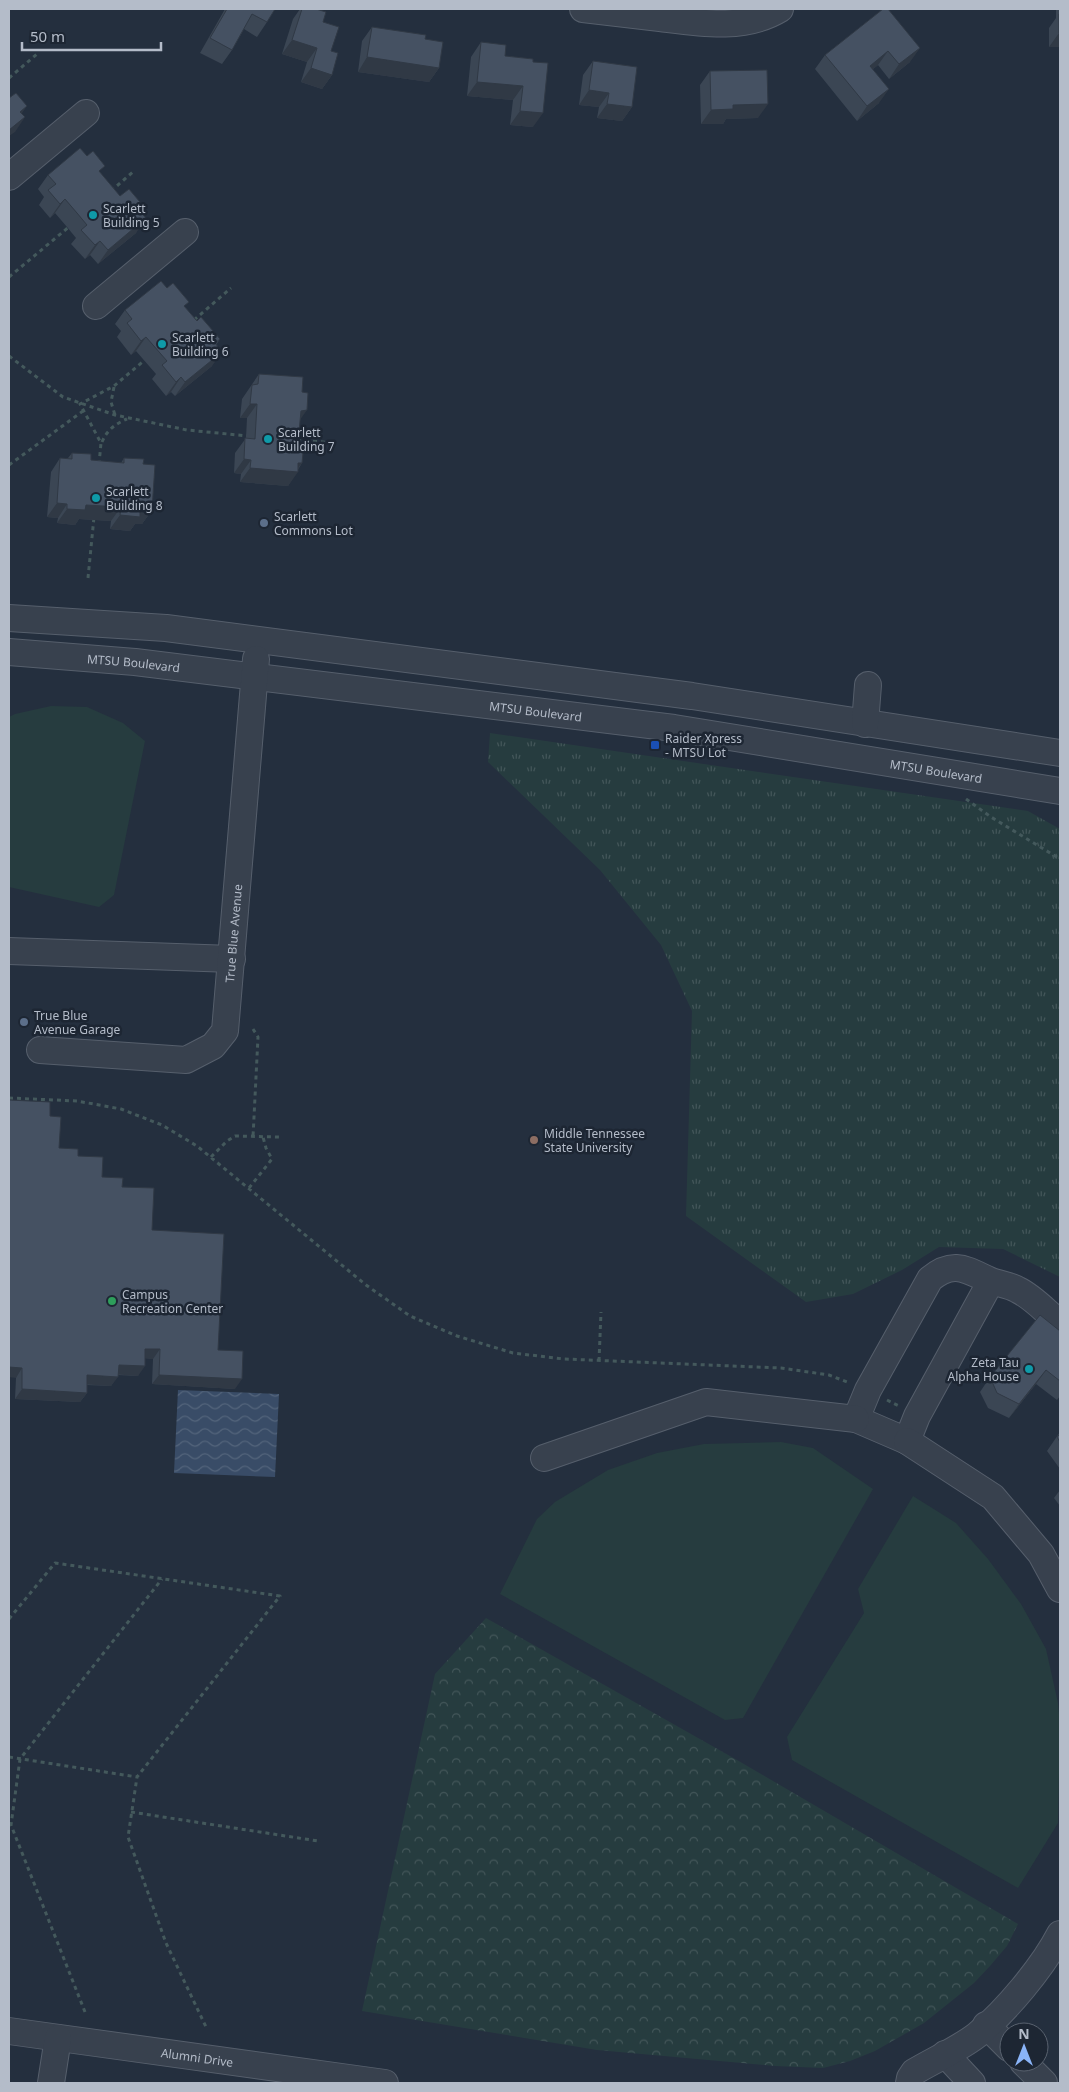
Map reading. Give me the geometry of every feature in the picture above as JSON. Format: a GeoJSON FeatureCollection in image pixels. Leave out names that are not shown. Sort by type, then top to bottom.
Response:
{"type":"FeatureCollection","features":[{"type":"Feature","properties":{"kind":"street"},"geometry":{"type":"LineString","coordinates":[[583,9],[703,23],[731,24],[755,19],[780,9]]}},
{"type":"Feature","properties":{"kind":"street"},"geometry":{"type":"LineString","coordinates":[[9,177],[86,113]]}},
{"type":"Feature","properties":{"kind":"street"},"geometry":{"type":"LineString","coordinates":[[96,306],[184,232]]}},
{"type":"Feature","properties":{"kind":"street"},"geometry":{"type":"LineString","coordinates":[[9,618],[166,628],[692,696],[1060,753]]}},
{"type":"Feature","properties":{"kind":"street","name":"True Blue Avenue"},"geometry":{"type":"LineString","coordinates":[[40,1050],[186,1060],[213,1046],[226,1031],[257,641]]}},
{"type":"Feature","properties":{"kind":"street","name":"MTSU Boulevard"},"geometry":{"type":"LineString","coordinates":[[9,652],[135,662],[674,728],[955,776],[1060,791]]}},
{"type":"Feature","properties":{"kind":"street"},"geometry":{"type":"LineString","coordinates":[[865,724],[868,685]]}},
{"type":"Feature","properties":{"kind":"street"},"geometry":{"type":"LineString","coordinates":[[9,951],[232,959]]}},
{"type":"Feature","properties":{"kind":"street"},"geometry":{"type":"LineString","coordinates":[[856,1419],[868,1390],[930,1279],[939,1272],[952,1268],[964,1268],[991,1281],[1018,1290],[1060,1323]]}},
{"type":"Feature","properties":{"kind":"street"},"geometry":{"type":"LineString","coordinates":[[907,1441],[917,1416],[991,1281]]}},
{"type":"Feature","properties":{"kind":"street"},"geometry":{"type":"LineString","coordinates":[[544,1458],[706,1402],[856,1419],[907,1441],[993,1497],[1041,1554],[1060,1589]]}},
{"type":"Feature","properties":{"kind":"street"},"geometry":{"type":"LineString","coordinates":[[909,2083],[914,2072],[976,2035],[1035,1973],[1060,1934]]}},
{"type":"Feature","properties":{"kind":"street"},"geometry":{"type":"LineString","coordinates":[[986,2025],[999,2038]]}},
{"type":"Feature","properties":{"kind":"street","name":"Alumni Drive"},"geometry":{"type":"LineString","coordinates":[[9,2031],[385,2083]]}},
{"type":"Feature","properties":{"kind":"street"},"geometry":{"type":"LineString","coordinates":[[51,2083],[58,2038]]}},
{"type":"Feature","properties":{"kind":"street"},"geometry":{"type":"LineString","coordinates":[[945,2054],[972,2083]]}},
{"type":"Feature","properties":{"kind":"street"},"geometry":{"type":"LineString","coordinates":[[1033,2072],[1044,2083]]}},
{"type":"Feature","properties":{"kind":"path"},"geometry":{"type":"LineString","coordinates":[[9,78],[37,54]]}},
{"type":"Feature","properties":{"kind":"path"},"geometry":{"type":"LineString","coordinates":[[104,196],[134,171]]}},
{"type":"Feature","properties":{"kind":"path"},"geometry":{"type":"LineString","coordinates":[[9,277],[75,221]]}},
{"type":"Feature","properties":{"kind":"path"},"geometry":{"type":"LineString","coordinates":[[187,325],[232,288]]}},
{"type":"Feature","properties":{"kind":"path"},"geometry":{"type":"LineString","coordinates":[[9,356],[64,398],[80,404],[127,419],[187,430],[252,436]]}},
{"type":"Feature","properties":{"kind":"path"},"geometry":{"type":"LineString","coordinates":[[80,404],[114,386],[150,356]]}},
{"type":"Feature","properties":{"kind":"path"},"geometry":{"type":"LineString","coordinates":[[114,386],[111,402],[115,415]]}},
{"type":"Feature","properties":{"kind":"path"},"geometry":{"type":"LineString","coordinates":[[80,404],[101,442]]}},
{"type":"Feature","properties":{"kind":"path"},"geometry":{"type":"LineString","coordinates":[[9,465],[83,411]]}},
{"type":"Feature","properties":{"kind":"path"},"geometry":{"type":"LineString","coordinates":[[98,471],[101,442],[105,434],[111,428],[127,419]]}},
{"type":"Feature","properties":{"kind":"path"},"geometry":{"type":"LineString","coordinates":[[289,439],[336,443]]}},
{"type":"Feature","properties":{"kind":"path"},"geometry":{"type":"LineString","coordinates":[[88,578],[94,509]]}},
{"type":"Feature","properties":{"kind":"path"},"geometry":{"type":"LineString","coordinates":[[962,795],[990,818],[1060,859]]}},
{"type":"Feature","properties":{"kind":"path"},"geometry":{"type":"LineString","coordinates":[[253,1029],[258,1037],[253,1137]]}},
{"type":"Feature","properties":{"kind":"path"},"geometry":{"type":"LineString","coordinates":[[9,1098],[77,1101],[121,1109],[162,1125],[197,1146],[366,1285],[410,1316],[457,1336],[512,1353],[599,1361],[781,1368],[829,1375],[868,1390],[917,1416]]}},
{"type":"Feature","properties":{"kind":"path"},"geometry":{"type":"LineString","coordinates":[[211,1157],[227,1141],[236,1136],[279,1137]]}},
{"type":"Feature","properties":{"kind":"path"},"geometry":{"type":"LineString","coordinates":[[249,1188],[272,1159],[263,1137]]}},
{"type":"Feature","properties":{"kind":"path"},"geometry":{"type":"LineString","coordinates":[[599,1361],[601,1312]]}},
{"type":"Feature","properties":{"kind":"path"},"geometry":{"type":"LineString","coordinates":[[9,1619],[55,1563],[280,1596],[137,1777],[131,1812],[128,1837],[166,1943],[206,2029]]}},
{"type":"Feature","properties":{"kind":"path"},"geometry":{"type":"LineString","coordinates":[[85,2012],[11,1825],[20,1759],[162,1579]]}},
{"type":"Feature","properties":{"kind":"path"},"geometry":{"type":"LineString","coordinates":[[9,1758],[137,1777]]}},
{"type":"Feature","properties":{"kind":"path"},"geometry":{"type":"LineString","coordinates":[[131,1812],[318,1841]]}},
{"type":"Feature","properties":{"kind":"green space"},"geometry":{"type":"Polygon","coordinates":[[[51,706],[87,707],[123,723],[145,741],[114,895],[99,907],[9,887],[9,717],[51,706]]]}},
{"type":"Feature","properties":{"kind":"green space"},"geometry":{"type":"Polygon","coordinates":[[[490,733],[1028,811],[1060,829],[1060,1277],[1003,1249],[939,1247],[902,1270],[853,1294],[806,1302],[686,1216],[692,1011],[661,945],[600,870],[488,762],[490,733]]]}},
{"type":"Feature","properties":{"kind":"green space"},"geometry":{"type":"Polygon","coordinates":[[[781,1442],[813,1448],[873,1489],[743,1718],[725,1720],[500,1594],[537,1519],[555,1502],[608,1470],[657,1453],[704,1444],[781,1442]]]}},
{"type":"Feature","properties":{"kind":"green space"},"geometry":{"type":"Polygon","coordinates":[[[913,1496],[956,1523],[988,1559],[1021,1604],[1046,1649],[1058,1703],[1060,1724],[1058,1823],[1018,1888],[792,1760],[787,1737],[864,1613],[858,1589],[913,1496]]]}},
{"type":"Feature","properties":{"kind":"green space"},"geometry":{"type":"Polygon","coordinates":[[[486,1618],[737,1760],[1018,1924],[1007,1946],[974,1983],[924,2023],[875,2051],[850,2061],[823,2068],[775,2066],[597,2050],[362,2011],[435,1674],[486,1618]]]}},
{"type":"Feature","properties":{"kind":"water"},"geometry":{"type":"Polygon","coordinates":[[[178,1390],[279,1394],[275,1477],[174,1473],[178,1390]]]}},
{"type":"Feature","properties":{"kind":"building"},"geometry":{"type":"Polygon","coordinates":[[[227,9],[275,9],[267,22],[252,14],[232,50],[210,38],[227,9]]]}},
{"type":"Feature","properties":{"kind":"building"},"geometry":{"type":"Polygon","coordinates":[[[302,9],[316,9],[326,12],[323,22],[339,27],[331,51],[338,53],[332,75],[311,68],[317,48],[292,40],[302,9]]]}},
{"type":"Feature","properties":{"kind":"building"},"geometry":{"type":"Polygon","coordinates":[[[883,9],[888,9],[920,48],[899,64],[888,51],[870,66],[889,89],[867,106],[825,55],[883,9]]]}},
{"type":"Feature","properties":{"kind":"building"},"geometry":{"type":"Polygon","coordinates":[[[1060,14],[1060,33],[1059,33],[1060,14]]]}},
{"type":"Feature","properties":{"kind":"building"},"geometry":{"type":"Polygon","coordinates":[[[372,27],[426,35],[425,39],[443,42],[439,68],[367,57],[372,27]]]}},
{"type":"Feature","properties":{"kind":"building"},"geometry":{"type":"Polygon","coordinates":[[[481,42],[506,45],[505,56],[533,59],[533,62],[548,63],[543,113],[520,111],[523,86],[477,82],[481,42]]]}},
{"type":"Feature","properties":{"kind":"building"},"geometry":{"type":"Polygon","coordinates":[[[593,61],[637,67],[632,107],[607,104],[609,93],[589,90],[593,61]]]}},
{"type":"Feature","properties":{"kind":"building"},"geometry":{"type":"Polygon","coordinates":[[[767,70],[768,104],[733,105],[733,109],[711,110],[710,71],[767,70]]]}},
{"type":"Feature","properties":{"kind":"building"},"geometry":{"type":"Polygon","coordinates":[[[16,93],[27,106],[20,112],[25,117],[9,130],[9,98],[16,93]]]}},
{"type":"Feature","properties":{"kind":"building","name":"Scarlett Building 5"},"geometry":{"type":"Polygon","coordinates":[[[80,148],[87,156],[93,151],[105,166],[99,171],[120,196],[129,189],[145,208],[141,212],[146,218],[108,250],[100,241],[95,245],[81,230],[87,225],[65,199],[60,204],[48,190],[56,184],[48,175],[80,148]]]}},
{"type":"Feature","properties":{"kind":"building","name":"Scarlett Building 6"},"geometry":{"type":"Polygon","coordinates":[[[161,281],[167,288],[173,283],[189,302],[184,306],[197,321],[201,317],[220,339],[215,343],[222,352],[185,382],[181,377],[176,382],[162,365],[167,361],[146,337],[141,341],[127,323],[132,319],[125,310],[161,281]]]}},
{"type":"Feature","properties":{"kind":"building","name":"Scarlett Building 7"},"geometry":{"type":"Polygon","coordinates":[[[259,374],[303,377],[302,392],[308,393],[307,410],[301,411],[298,442],[304,443],[302,463],[298,463],[298,472],[250,468],[251,460],[244,459],[245,438],[255,439],[257,404],[250,404],[252,385],[258,384],[259,374]]]}},
{"type":"Feature","properties":{"kind":"building","name":"Scarlett Building 8"},"geometry":{"type":"Polygon","coordinates":[[[72,453],[91,454],[91,460],[124,463],[124,458],[144,459],[143,464],[155,465],[152,510],[140,509],[140,517],[120,515],[121,507],[86,505],[85,510],[67,509],[67,504],[57,503],[60,458],[72,459],[72,453]]]}},
{"type":"Feature","properties":{"kind":"building","name":"Campus Recreation Center"},"geometry":{"type":"Polygon","coordinates":[[[9,1100],[50,1102],[50,1116],[61,1117],[59,1148],[78,1149],[78,1156],[103,1157],[102,1177],[123,1178],[122,1187],[154,1188],[152,1230],[224,1234],[218,1350],[243,1351],[242,1379],[159,1375],[160,1349],[145,1349],[145,1366],[119,1365],[118,1377],[87,1375],[87,1393],[22,1389],[22,1368],[9,1367],[9,1100]]]}},
{"type":"Feature","properties":{"kind":"building","name":"Zeta Tau Alpha House"},"geometry":{"type":"Polygon","coordinates":[[[1040,1315],[1060,1331],[1060,1381],[1046,1370],[1019,1404],[997,1393],[990,1377],[1040,1315]]]}},
{"type":"Feature","properties":{"kind":"place","name":"Scarlett Building 5"},"geometry":{"type":"Point","coordinates":[93,215]}},
{"type":"Feature","properties":{"kind":"place","name":"Scarlett Building 6"},"geometry":{"type":"Point","coordinates":[162,344]}},
{"type":"Feature","properties":{"kind":"place","name":"Scarlett Building 7"},"geometry":{"type":"Point","coordinates":[268,439]}},
{"type":"Feature","properties":{"kind":"place","name":"Scarlett Building 8"},"geometry":{"type":"Point","coordinates":[96,498]}},
{"type":"Feature","properties":{"kind":"place","name":"Scarlett Commons Lot"},"geometry":{"type":"Point","coordinates":[264,523]}},
{"type":"Feature","properties":{"kind":"place","name":"Raider Xpress - MTSU Lot"},"geometry":{"type":"Point","coordinates":[655,745]}},
{"type":"Feature","properties":{"kind":"place","name":"True Blue Avenue Garage"},"geometry":{"type":"Point","coordinates":[24,1022]}},
{"type":"Feature","properties":{"kind":"place","name":"Middle Tennessee State University"},"geometry":{"type":"Point","coordinates":[534,1140]}},
{"type":"Feature","properties":{"kind":"place","name":"Campus Recreation Center"},"geometry":{"type":"Point","coordinates":[112,1301]}},
{"type":"Feature","properties":{"kind":"place","name":"Zeta Tau Alpha House"},"geometry":{"type":"Point","coordinates":[1029,1369]}}]}
